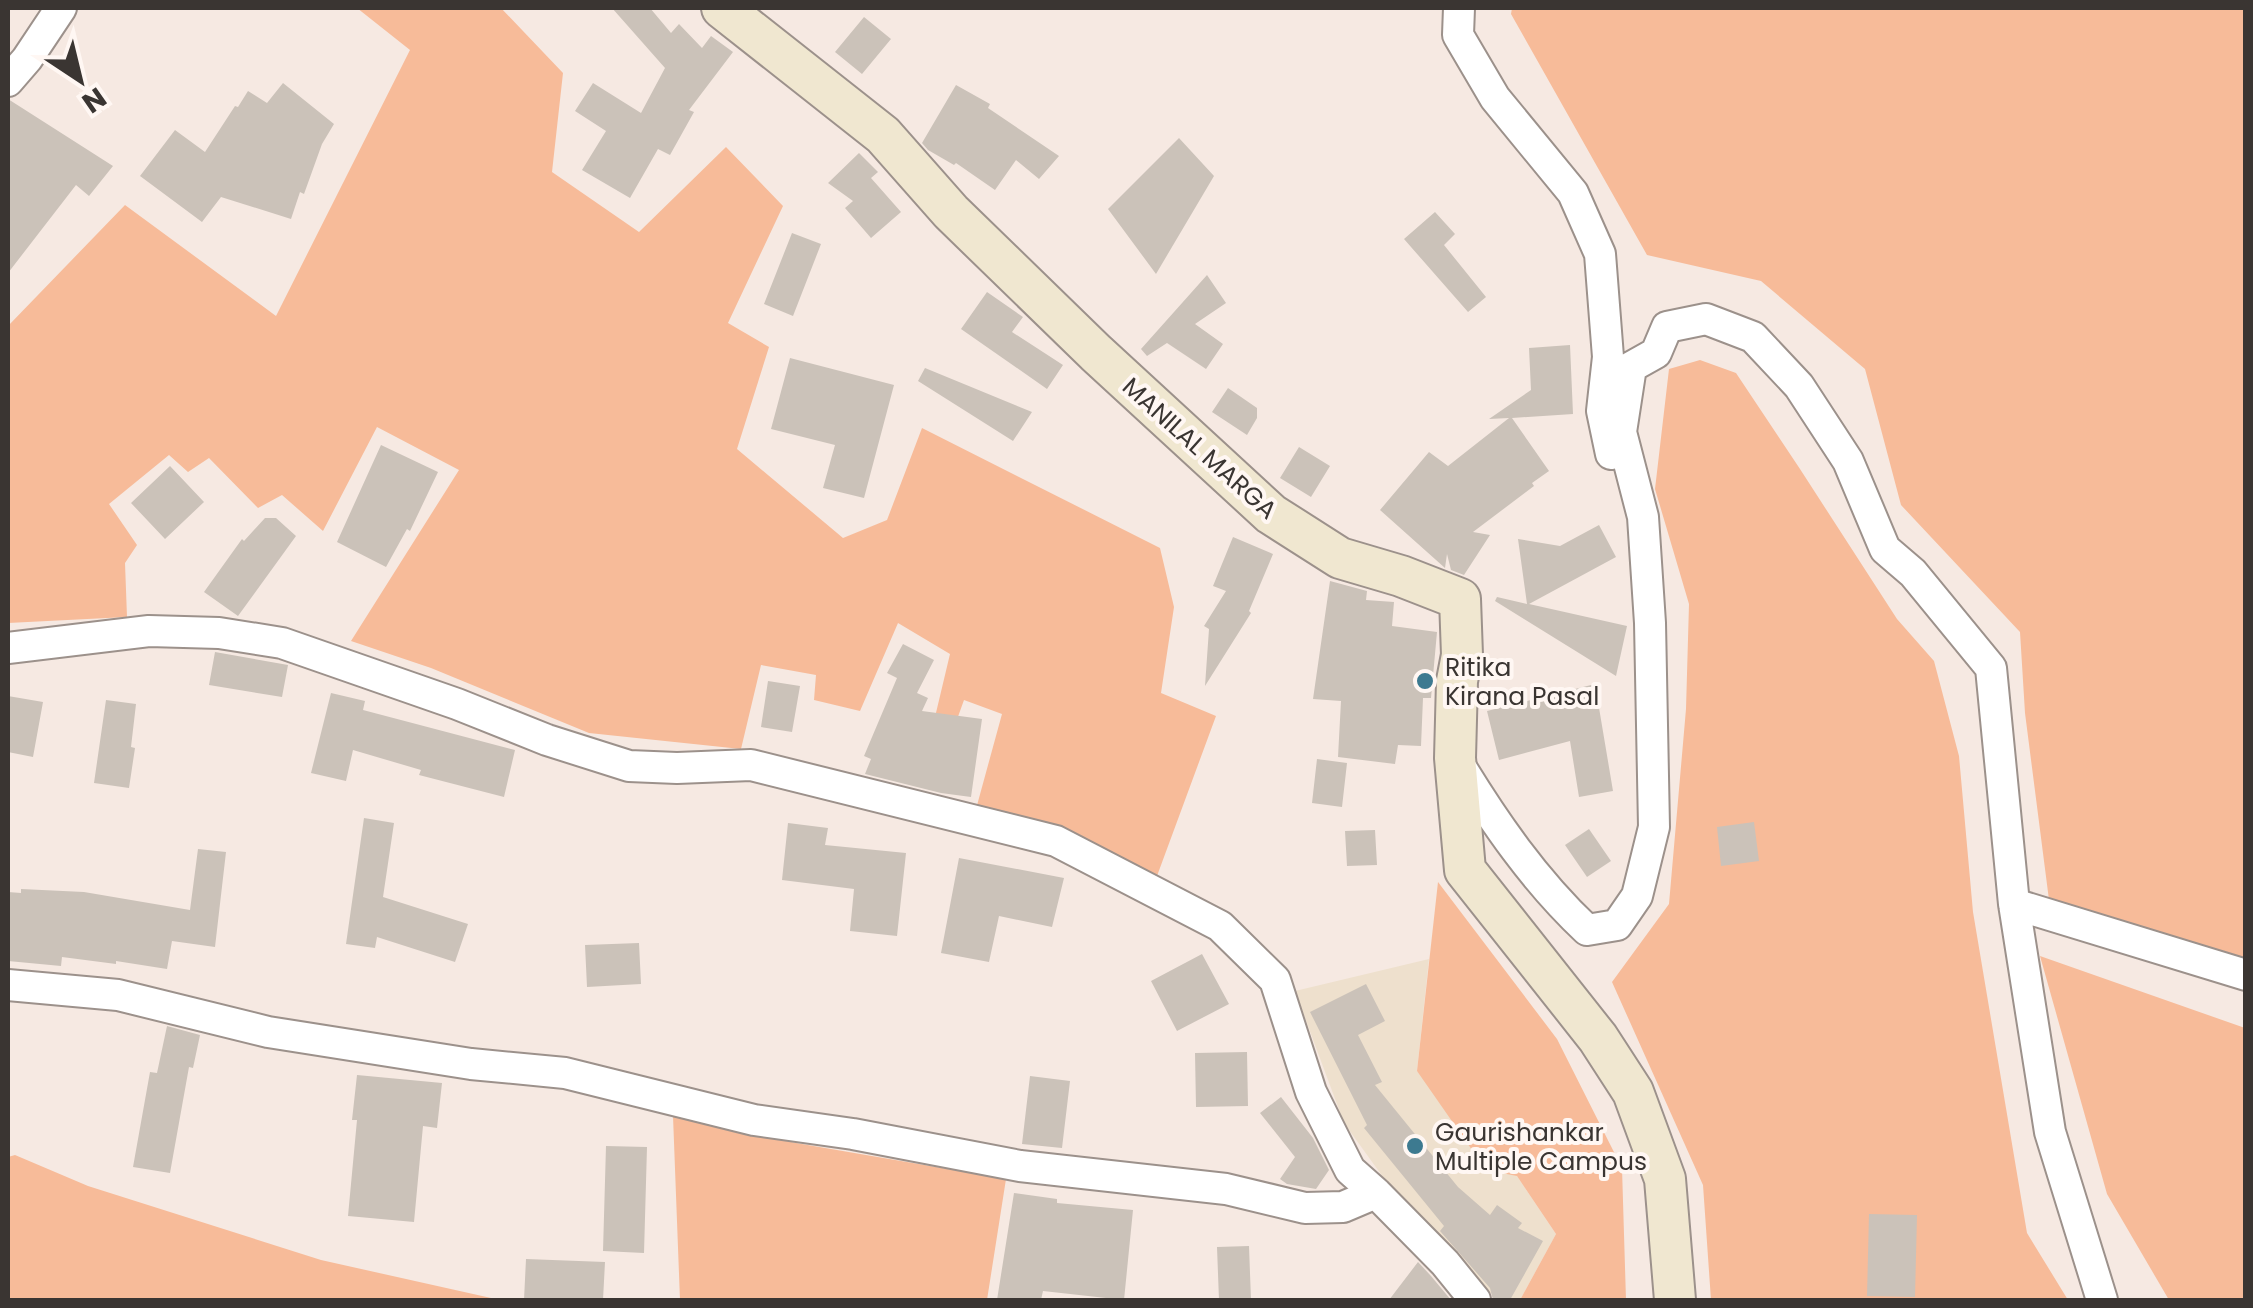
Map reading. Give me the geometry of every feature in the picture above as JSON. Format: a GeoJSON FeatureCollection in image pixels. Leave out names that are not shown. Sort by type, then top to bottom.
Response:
{"type":"FeatureCollection","features":[{"type":"Feature","properties":{"kind":"street"},"geometry":{"type":"LineString","coordinates":[[8,81],[61,8]]}},
{"type":"Feature","properties":{"kind":"street","name":"MANILAL MARGA"},"geometry":{"type":"LineString","coordinates":[[722,8],[883,135],[951,212],[1096,353],[1271,514],[1340,558],[1460,599],[1462,655],[1456,681],[1455,758],[1465,870],[1598,1038],[1633,1092],[1664,1179],[1675,1300]]}},
{"type":"Feature","properties":{"kind":"street"},"geometry":{"type":"LineString","coordinates":[[1459,8],[1458,35],[1495,98],[1572,192],[1600,254],[1608,357],[1602,410],[1610,452],[1643,517]]}},
{"type":"Feature","properties":{"kind":"street"},"geometry":{"type":"LineString","coordinates":[[1455,758],[1495,823],[1556,901],[1587,930],[1616,925],[1637,896],[1654,827],[1650,623],[1643,517],[1622,432],[1631,367],[1656,353],[1667,327],[1706,319],[1754,337],[1799,386],[1848,462],[1885,549],[1913,573],[1991,668],[2014,904],[2050,1132],[2102,1300]]}},
{"type":"Feature","properties":{"kind":"street"},"geometry":{"type":"LineString","coordinates":[[8,648],[148,631],[219,633],[282,642],[547,740],[629,766],[750,765],[1056,842],[1220,926],[1275,980],[1310,1092],[1350,1170],[1476,1300]]}},
{"type":"Feature","properties":{"kind":"street"},"geometry":{"type":"LineString","coordinates":[[2014,904],[2246,976]]}},
{"type":"Feature","properties":{"kind":"street"},"geometry":{"type":"LineString","coordinates":[[8,985],[118,995],[268,1032],[471,1064],[565,1073],[754,1120],[853,1134],[1020,1166],[1226,1190],[1305,1208],[1343,1207],[1376,1193]]}},
{"type":"Feature","properties":{"kind":"shaded area"},"geometry":{"type":"Polygon","coordinates":[[[357,8],[501,8],[563,73],[552,172],[639,232],[726,147],[783,206],[728,323],[769,347],[737,449],[843,538],[887,520],[922,428],[1160,548],[1174,607],[1161,693],[1216,716],[1157,876],[976,809],[1002,714],[964,700],[955,725],[935,717],[950,654],[898,623],[860,711],[814,700],[816,675],[761,665],[741,749],[589,733],[431,668],[351,641],[459,470],[377,427],[323,531],[282,495],[258,508],[209,458],[188,472],[169,455],[109,504],[137,545],[125,563],[127,617],[8,623],[8,326],[125,205],[276,316],[410,50],[357,8]]]}},
{"type":"Feature","properties":{"kind":"shaded area"},"geometry":{"type":"Polygon","coordinates":[[[1512,8],[2245,8],[2245,961],[2049,900],[2025,713],[2020,632],[1901,505],[1865,369],[1761,281],[1647,255],[1511,14],[1512,8]]]}},
{"type":"Feature","properties":{"kind":"shaded area"},"geometry":{"type":"Polygon","coordinates":[[[1700,360],[1736,373],[1897,619],[1934,661],[1959,756],[1973,912],[2027,1233],[2068,1300],[1711,1300],[1703,1185],[1612,982],[1669,904],[1686,709],[1689,604],[1655,489],[1669,369],[1700,360]]]}},
{"type":"Feature","properties":{"kind":"shaded area"},"geometry":{"type":"Polygon","coordinates":[[[1438,882],[1557,1039],[1622,1168],[1626,1300],[1520,1300],[1556,1234],[1517,1176],[1486,1170],[1417,1071],[1438,882]]]}},
{"type":"Feature","properties":{"kind":"shaded area"},"geometry":{"type":"Polygon","coordinates":[[[2040,956],[2245,1028],[2245,1300],[2169,1300],[2107,1194],[2040,956]]]}},
{"type":"Feature","properties":{"kind":"shaded area","name":"Gaurishankar Multiple Campus"},"geometry":{"type":"Polygon","coordinates":[[[1429,959],[1417,1071],[1517,1176],[1556,1234],[1520,1300],[1498,1300],[1414,1220],[1344,1123],[1295,991],[1429,959]]]}},
{"type":"Feature","properties":{"kind":"shaded area"},"geometry":{"type":"Polygon","coordinates":[[[673,1116],[796,1143],[1006,1179],[987,1300],[680,1300],[673,1116]]]}},
{"type":"Feature","properties":{"kind":"shaded area"},"geometry":{"type":"Polygon","coordinates":[[[15,1155],[88,1186],[321,1260],[500,1300],[8,1300],[8,1157],[15,1155]]]}},
{"type":"Feature","properties":{"kind":"building"},"geometry":{"type":"Polygon","coordinates":[[[612,8],[650,8],[671,33],[679,24],[702,48],[711,36],[733,52],[689,110],[694,112],[670,155],[658,149],[630,198],[582,170],[606,131],[575,111],[593,83],[641,113],[665,68],[612,8]]]}},
{"type":"Feature","properties":{"kind":"building"},"geometry":{"type":"Polygon","coordinates":[[[864,17],[891,39],[862,74],[835,52],[864,17]]]}},
{"type":"Feature","properties":{"kind":"building"},"geometry":{"type":"Polygon","coordinates":[[[283,83],[334,124],[291,219],[221,197],[202,222],[140,176],[175,130],[205,152],[248,91],[267,103],[283,83]]]}},
{"type":"Feature","properties":{"kind":"building"},"geometry":{"type":"Polygon","coordinates":[[[956,85],[990,104],[988,108],[1059,156],[1039,179],[1016,160],[995,190],[956,163],[928,150],[922,143],[956,85]]]}},
{"type":"Feature","properties":{"kind":"building"},"geometry":{"type":"Polygon","coordinates":[[[8,99],[113,166],[89,196],[76,185],[8,273],[8,99]]]}},
{"type":"Feature","properties":{"kind":"building"},"geometry":{"type":"Polygon","coordinates":[[[1179,138],[1214,176],[1156,274],[1108,209],[1179,138]]]}},
{"type":"Feature","properties":{"kind":"building"},"geometry":{"type":"Polygon","coordinates":[[[859,153],[878,172],[871,178],[901,212],[871,238],[845,208],[853,201],[828,183],[859,153]]]}},
{"type":"Feature","properties":{"kind":"building"},"geometry":{"type":"Polygon","coordinates":[[[1435,212],[1455,234],[1444,245],[1486,297],[1468,312],[1404,239],[1435,212]]]}},
{"type":"Feature","properties":{"kind":"building"},"geometry":{"type":"Polygon","coordinates":[[[792,233],[821,244],[793,316],[764,304],[792,233]]]}},
{"type":"Feature","properties":{"kind":"building"},"geometry":{"type":"Polygon","coordinates":[[[1207,275],[1226,303],[1195,324],[1223,344],[1206,369],[1167,343],[1147,356],[1141,349],[1207,275]]]}},
{"type":"Feature","properties":{"kind":"building"},"geometry":{"type":"Polygon","coordinates":[[[987,292],[1023,317],[1012,332],[1063,365],[1047,389],[961,329],[987,292]]]}},
{"type":"Feature","properties":{"kind":"building"},"geometry":{"type":"Polygon","coordinates":[[[1570,345],[1573,414],[1512,418],[1549,471],[1473,532],[1490,535],[1464,575],[1451,570],[1447,554],[1445,568],[1380,510],[1429,452],[1448,466],[1509,418],[1489,419],[1531,390],[1529,348],[1570,345]]]}},
{"type":"Feature","properties":{"kind":"building"},"geometry":{"type":"Polygon","coordinates":[[[790,358],[894,385],[864,498],[823,488],[835,445],[771,429],[790,358]]]}},
{"type":"Feature","properties":{"kind":"building"},"geometry":{"type":"Polygon","coordinates":[[[925,368],[1032,412],[1013,441],[918,381],[925,368]]]}},
{"type":"Feature","properties":{"kind":"building"},"geometry":{"type":"Polygon","coordinates":[[[1228,388],[1257,408],[1257,418],[1247,435],[1212,412],[1228,388]]]}},
{"type":"Feature","properties":{"kind":"building"},"geometry":{"type":"Polygon","coordinates":[[[381,445],[438,472],[410,531],[407,529],[386,567],[337,542],[381,445]]]}},
{"type":"Feature","properties":{"kind":"building"},"geometry":{"type":"Polygon","coordinates":[[[1299,447],[1330,466],[1311,497],[1280,478],[1299,447]]]}},
{"type":"Feature","properties":{"kind":"building"},"geometry":{"type":"Polygon","coordinates":[[[170,466],[204,502],[165,539],[131,503],[170,466]]]}},
{"type":"Feature","properties":{"kind":"building"},"geometry":{"type":"Polygon","coordinates":[[[265,518],[276,518],[296,536],[238,616],[204,592],[242,539],[265,518]]]}},
{"type":"Feature","properties":{"kind":"building"},"geometry":{"type":"Polygon","coordinates":[[[1599,525],[1616,557],[1529,604],[1627,626],[1616,676],[1495,601],[1497,597],[1527,604],[1518,539],[1560,546],[1599,525]]]}},
{"type":"Feature","properties":{"kind":"building"},"geometry":{"type":"Polygon","coordinates":[[[1233,537],[1273,554],[1251,613],[1205,686],[1209,629],[1204,626],[1226,591],[1213,586],[1233,537]]]}},
{"type":"Feature","properties":{"kind":"building"},"geometry":{"type":"Polygon","coordinates":[[[1330,581],[1367,591],[1366,600],[1394,602],[1392,626],[1437,632],[1431,698],[1423,698],[1421,746],[1398,745],[1395,764],[1338,757],[1341,701],[1313,699],[1330,581]]]}},
{"type":"Feature","properties":{"kind":"building"},"geometry":{"type":"Polygon","coordinates":[[[903,644],[934,660],[917,693],[928,698],[922,711],[982,719],[971,797],[865,774],[871,759],[864,756],[897,678],[887,673],[903,644]]]}},
{"type":"Feature","properties":{"kind":"building"},"geometry":{"type":"Polygon","coordinates":[[[215,652],[288,665],[282,697],[209,685],[215,652]]]}},
{"type":"Feature","properties":{"kind":"building"},"geometry":{"type":"Polygon","coordinates":[[[768,681],[800,686],[792,732],[761,727],[768,681]]]}},
{"type":"Feature","properties":{"kind":"building"},"geometry":{"type":"Polygon","coordinates":[[[1595,684],[1613,791],[1579,797],[1570,741],[1499,760],[1487,711],[1595,684]]]}},
{"type":"Feature","properties":{"kind":"building"},"geometry":{"type":"Polygon","coordinates":[[[331,693],[365,701],[363,710],[515,750],[504,797],[419,775],[421,770],[353,750],[346,781],[311,773],[331,693]]]}},
{"type":"Feature","properties":{"kind":"building"},"geometry":{"type":"Polygon","coordinates":[[[8,696],[43,702],[33,757],[8,752],[8,696]]]}},
{"type":"Feature","properties":{"kind":"building"},"geometry":{"type":"Polygon","coordinates":[[[106,700],[136,704],[129,788],[94,783],[106,700]]]}},
{"type":"Feature","properties":{"kind":"building"},"geometry":{"type":"Polygon","coordinates":[[[1317,759],[1347,763],[1342,807],[1312,803],[1317,759]]]}},
{"type":"Feature","properties":{"kind":"building"},"geometry":{"type":"Polygon","coordinates":[[[364,818],[394,823],[383,897],[468,924],[455,962],[377,937],[375,948],[346,944],[364,818]]]}},
{"type":"Feature","properties":{"kind":"building"},"geometry":{"type":"Polygon","coordinates":[[[1754,822],[1759,861],[1721,866],[1717,827],[1754,822]]]}},
{"type":"Feature","properties":{"kind":"building"},"geometry":{"type":"Polygon","coordinates":[[[788,823],[828,828],[825,845],[906,853],[897,936],[850,931],[854,889],[782,880],[788,823]]]}},
{"type":"Feature","properties":{"kind":"building"},"geometry":{"type":"Polygon","coordinates":[[[1589,829],[1611,861],[1587,877],[1565,845],[1589,829]]]}},
{"type":"Feature","properties":{"kind":"building"},"geometry":{"type":"Polygon","coordinates":[[[1375,830],[1377,865],[1347,866],[1345,831],[1375,830]]]}},
{"type":"Feature","properties":{"kind":"building"},"geometry":{"type":"Polygon","coordinates":[[[198,849],[226,852],[215,947],[172,941],[167,969],[62,957],[61,966],[8,961],[8,892],[84,892],[190,910],[198,849]]]}},
{"type":"Feature","properties":{"kind":"building"},"geometry":{"type":"Polygon","coordinates":[[[959,858],[1064,878],[1052,927],[999,916],[989,962],[941,953],[959,858]]]}},
{"type":"Feature","properties":{"kind":"building"},"geometry":{"type":"Polygon","coordinates":[[[639,943],[641,984],[587,987],[585,945],[639,943]]]}},
{"type":"Feature","properties":{"kind":"building"},"geometry":{"type":"Polygon","coordinates":[[[1202,954],[1229,1004],[1177,1031],[1151,981],[1202,954]]]}},
{"type":"Feature","properties":{"kind":"building"},"geometry":{"type":"Polygon","coordinates":[[[1366,984],[1385,1021],[1358,1035],[1382,1082],[1375,1085],[1458,1187],[1490,1215],[1497,1205],[1522,1223],[1518,1228],[1543,1241],[1510,1300],[1493,1300],[1490,1288],[1440,1231],[1444,1226],[1364,1128],[1367,1125],[1310,1012],[1366,984]]]}},
{"type":"Feature","properties":{"kind":"building"},"geometry":{"type":"Polygon","coordinates":[[[167,1026],[200,1035],[193,1068],[189,1067],[170,1173],[133,1167],[150,1072],[157,1073],[167,1026]]]}},
{"type":"Feature","properties":{"kind":"building"},"geometry":{"type":"Polygon","coordinates":[[[1247,1052],[1248,1106],[1196,1107],[1195,1053],[1247,1052]]]}},
{"type":"Feature","properties":{"kind":"building"},"geometry":{"type":"Polygon","coordinates":[[[357,1075],[442,1083],[437,1128],[423,1126],[414,1222],[348,1216],[357,1075]]]}},
{"type":"Feature","properties":{"kind":"building"},"geometry":{"type":"Polygon","coordinates":[[[1030,1076],[1070,1081],[1062,1148],[1022,1144],[1030,1076]]]}},
{"type":"Feature","properties":{"kind":"building"},"geometry":{"type":"Polygon","coordinates":[[[1281,1097],[1313,1138],[1329,1170],[1316,1189],[1280,1179],[1295,1157],[1260,1113],[1281,1097]]]}},
{"type":"Feature","properties":{"kind":"building"},"geometry":{"type":"Polygon","coordinates":[[[606,1146],[647,1147],[644,1253],[603,1251],[606,1146]]]}},
{"type":"Feature","properties":{"kind":"building"},"geometry":{"type":"Polygon","coordinates":[[[1014,1193],[1057,1199],[1057,1203],[1133,1210],[1124,1300],[1043,1291],[1041,1300],[997,1300],[1014,1193]]]}},
{"type":"Feature","properties":{"kind":"building"},"geometry":{"type":"Polygon","coordinates":[[[1869,1214],[1917,1215],[1915,1297],[1867,1296],[1869,1214]]]}},
{"type":"Feature","properties":{"kind":"building"},"geometry":{"type":"Polygon","coordinates":[[[1249,1246],[1251,1300],[1219,1300],[1217,1247],[1249,1246]]]}},
{"type":"Feature","properties":{"kind":"building"},"geometry":{"type":"Polygon","coordinates":[[[526,1259],[605,1262],[603,1300],[524,1300],[526,1259]]]}},
{"type":"Feature","properties":{"kind":"building"},"geometry":{"type":"Polygon","coordinates":[[[1418,1262],[1431,1276],[1451,1300],[1389,1300],[1418,1262]]]}},
{"type":"Feature","properties":{"kind":"place","name":"Ritika Kirana Pasal"},"geometry":{"type":"Point","coordinates":[1425,681]}},
{"type":"Feature","properties":{"kind":"place","name":"Gaurishankar Multiple Campus"},"geometry":{"type":"Point","coordinates":[1415,1146]}}]}
